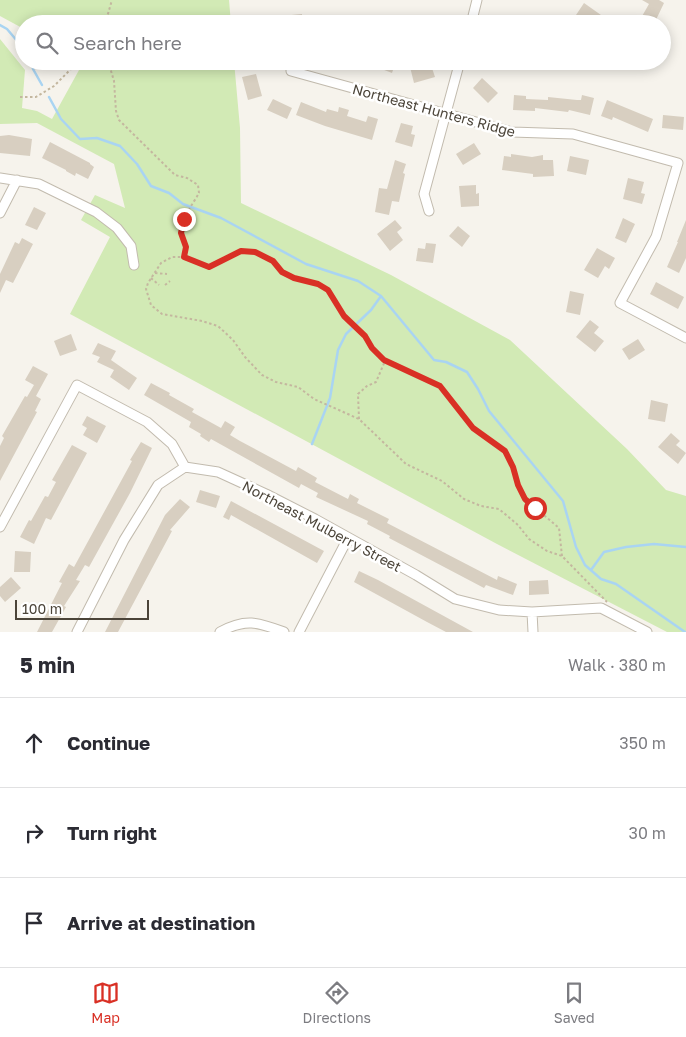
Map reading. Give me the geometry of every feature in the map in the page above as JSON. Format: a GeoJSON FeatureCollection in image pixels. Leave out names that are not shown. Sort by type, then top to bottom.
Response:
{"type":"FeatureCollection","features":[{"type":"Feature","properties":{"kind":"street"},"geometry":{"type":"LineString","coordinates":[[473,15],[477,0]]}},
{"type":"Feature","properties":{"kind":"street"},"geometry":{"type":"LineString","coordinates":[[429,210],[424,194],[457,70]]}},
{"type":"Feature","properties":{"kind":"street","name":"Northeast Hunters Ridge"},"geometry":{"type":"LineString","coordinates":[[291,72],[512,132],[573,134],[678,163],[656,237],[620,303],[686,338]]}},
{"type":"Feature","properties":{"kind":"street"},"geometry":{"type":"LineString","coordinates":[[0,178],[39,184],[96,212],[117,228],[131,246],[134,266]]}},
{"type":"Feature","properties":{"kind":"street"},"geometry":{"type":"LineString","coordinates":[[0,213],[17,180]]}},
{"type":"Feature","properties":{"kind":"street"},"geometry":{"type":"LineString","coordinates":[[0,527],[78,385],[147,422],[172,444],[185,467],[158,485],[124,540],[78,632]]}},
{"type":"Feature","properties":{"kind":"street","name":"Northeast Mulberry Street"},"geometry":{"type":"LineString","coordinates":[[185,467],[218,472],[266,494],[416,575],[455,599],[499,610],[532,612],[601,608],[647,632]]}},
{"type":"Feature","properties":{"kind":"street"},"geometry":{"type":"LineString","coordinates":[[299,632],[348,538]]}},
{"type":"Feature","properties":{"kind":"street"},"geometry":{"type":"LineString","coordinates":[[532,612],[533,632]]}},
{"type":"Feature","properties":{"kind":"street"},"geometry":{"type":"LineString","coordinates":[[220,632],[239,623],[246,623],[265,625],[284,632]]}},
{"type":"Feature","properties":{"kind":"path"},"geometry":{"type":"LineString","coordinates":[[108,15],[112,0]]}},
{"type":"Feature","properties":{"kind":"path"},"geometry":{"type":"LineString","coordinates":[[20,97],[36,97],[54,86],[70,70]]}},
{"type":"Feature","properties":{"kind":"path"},"geometry":{"type":"LineString","coordinates":[[111,70],[119,120],[175,174],[188,178],[198,185],[199,193],[184,219],[181,233],[186,247],[184,257]]}},
{"type":"Feature","properties":{"kind":"path"},"geometry":{"type":"LineString","coordinates":[[562,556],[559,528],[525,499],[505,451],[473,428],[440,386],[385,360],[372,348],[365,336],[344,316],[328,290],[318,284],[294,278],[282,272],[273,261],[255,252],[241,251],[209,267],[184,257],[172,257],[161,263],[146,289],[151,305],[162,314],[202,321],[218,326],[262,375],[276,382],[298,387],[314,399],[359,419],[406,464],[442,481],[464,499],[481,506],[499,509],[518,525],[529,539],[547,551],[562,556],[606,599],[610,613]]}},
{"type":"Feature","properties":{"kind":"path"},"geometry":{"type":"LineString","coordinates":[[155,273],[168,274]]}},
{"type":"Feature","properties":{"kind":"path"},"geometry":{"type":"LineString","coordinates":[[152,278],[159,285]]}},
{"type":"Feature","properties":{"kind":"path"},"geometry":{"type":"LineString","coordinates":[[165,286],[170,281]]}},
{"type":"Feature","properties":{"kind":"path"},"geometry":{"type":"LineString","coordinates":[[359,419],[358,394],[367,386],[376,382],[385,360]]}},
{"type":"Feature","properties":{"kind":"green space"},"geometry":{"type":"Polygon","coordinates":[[[0,0],[229,0],[230,15],[15,15],[15,24],[0,16],[0,0]]]}},
{"type":"Feature","properties":{"kind":"green space"},"geometry":{"type":"Polygon","coordinates":[[[0,39],[15,58],[15,70],[25,70],[22,108],[37,111],[52,119],[79,70],[235,70],[240,128],[241,203],[391,275],[510,340],[627,449],[666,490],[686,496],[686,632],[667,632],[497,544],[70,314],[110,237],[81,220],[95,195],[125,208],[114,164],[37,123],[0,124],[0,39]]]}},
{"type":"Feature","properties":{"kind":"building"},"geometry":{"type":"Polygon","coordinates":[[[642,0],[659,0],[664,3],[658,15],[643,15],[649,4],[642,0]]]}},
{"type":"Feature","properties":{"kind":"building"},"geometry":{"type":"Polygon","coordinates":[[[584,3],[601,15],[576,15],[584,3]]]}},
{"type":"Feature","properties":{"kind":"building"},"geometry":{"type":"Polygon","coordinates":[[[411,70],[433,70],[435,77],[414,83],[411,70]]]}},
{"type":"Feature","properties":{"kind":"building"},"geometry":{"type":"Polygon","coordinates":[[[256,74],[262,96],[248,100],[242,77],[256,74]]]}},
{"type":"Feature","properties":{"kind":"building"},"geometry":{"type":"Polygon","coordinates":[[[482,78],[498,93],[488,103],[473,88],[482,78]]]}},
{"type":"Feature","properties":{"kind":"building"},"geometry":{"type":"Polygon","coordinates":[[[514,95],[526,96],[526,99],[548,100],[548,97],[581,100],[582,95],[594,98],[590,115],[569,110],[568,112],[535,108],[535,111],[513,110],[514,95]]]}},
{"type":"Feature","properties":{"kind":"building"},"geometry":{"type":"Polygon","coordinates":[[[273,99],[292,108],[287,119],[267,110],[273,99]]]}},
{"type":"Feature","properties":{"kind":"building"},"geometry":{"type":"Polygon","coordinates":[[[607,100],[653,119],[648,132],[613,117],[612,120],[601,116],[607,100]]]}},
{"type":"Feature","properties":{"kind":"building"},"geometry":{"type":"Polygon","coordinates":[[[301,102],[326,112],[327,109],[338,112],[339,107],[349,110],[347,116],[366,122],[368,116],[378,119],[372,140],[296,115],[301,102]]]}},
{"type":"Feature","properties":{"kind":"building"},"geometry":{"type":"Polygon","coordinates":[[[663,115],[684,117],[683,130],[662,128],[663,115]]]}},
{"type":"Feature","properties":{"kind":"building"},"geometry":{"type":"Polygon","coordinates":[[[401,123],[413,126],[411,134],[415,135],[412,147],[395,142],[401,123]]]}},
{"type":"Feature","properties":{"kind":"building"},"geometry":{"type":"Polygon","coordinates":[[[9,135],[32,139],[30,156],[0,153],[0,136],[9,135]]]}},
{"type":"Feature","properties":{"kind":"building"},"geometry":{"type":"Polygon","coordinates":[[[50,142],[90,163],[94,167],[88,179],[76,173],[75,176],[42,158],[50,142]]]}},
{"type":"Feature","properties":{"kind":"building"},"geometry":{"type":"Polygon","coordinates":[[[474,143],[481,154],[463,165],[456,154],[474,143]]]}},
{"type":"Feature","properties":{"kind":"building"},"geometry":{"type":"Polygon","coordinates":[[[511,154],[532,157],[543,155],[543,160],[553,160],[554,176],[533,177],[533,174],[502,170],[504,156],[511,157],[511,154]]]}},
{"type":"Feature","properties":{"kind":"building"},"geometry":{"type":"Polygon","coordinates":[[[570,156],[589,160],[586,175],[567,171],[570,156]]]}},
{"type":"Feature","properties":{"kind":"building"},"geometry":{"type":"Polygon","coordinates":[[[395,160],[406,164],[399,202],[392,201],[389,215],[375,212],[379,188],[387,189],[395,160]]]}},
{"type":"Feature","properties":{"kind":"building"},"geometry":{"type":"Polygon","coordinates":[[[628,178],[644,182],[641,193],[645,194],[642,204],[623,199],[628,178]]]}},
{"type":"Feature","properties":{"kind":"building"},"geometry":{"type":"Polygon","coordinates":[[[476,185],[476,194],[479,193],[479,206],[461,207],[459,186],[476,185]]]}},
{"type":"Feature","properties":{"kind":"building"},"geometry":{"type":"Polygon","coordinates":[[[34,207],[46,213],[37,230],[25,225],[34,207]]]}},
{"type":"Feature","properties":{"kind":"building"},"geometry":{"type":"Polygon","coordinates":[[[623,218],[635,224],[626,243],[615,238],[623,218]]]}},
{"type":"Feature","properties":{"kind":"building"},"geometry":{"type":"Polygon","coordinates":[[[395,220],[402,228],[397,232],[403,240],[390,251],[377,234],[395,220]]]}},
{"type":"Feature","properties":{"kind":"building"},"geometry":{"type":"Polygon","coordinates":[[[686,220],[686,258],[679,273],[667,267],[686,220]]]}},
{"type":"Feature","properties":{"kind":"building"},"geometry":{"type":"Polygon","coordinates":[[[458,226],[470,236],[462,247],[449,236],[458,226]]]}},
{"type":"Feature","properties":{"kind":"building"},"geometry":{"type":"Polygon","coordinates":[[[22,238],[33,244],[13,283],[6,280],[0,293],[0,274],[15,242],[19,244],[22,238]]]}},
{"type":"Feature","properties":{"kind":"building"},"geometry":{"type":"Polygon","coordinates":[[[426,243],[436,244],[433,263],[416,261],[418,248],[425,249],[426,243]]]}},
{"type":"Feature","properties":{"kind":"building"},"geometry":{"type":"Polygon","coordinates":[[[597,248],[615,258],[609,269],[605,266],[598,278],[584,270],[597,248]]]}},
{"type":"Feature","properties":{"kind":"building"},"geometry":{"type":"Polygon","coordinates":[[[656,282],[684,297],[678,309],[650,294],[656,282]]]}},
{"type":"Feature","properties":{"kind":"building"},"geometry":{"type":"Polygon","coordinates":[[[570,291],[584,294],[580,315],[566,312],[570,291]]]}},
{"type":"Feature","properties":{"kind":"building"},"geometry":{"type":"Polygon","coordinates":[[[590,320],[599,327],[594,333],[604,341],[595,352],[576,337],[590,320]]]}},
{"type":"Feature","properties":{"kind":"building"},"geometry":{"type":"Polygon","coordinates":[[[71,334],[77,350],[60,356],[54,341],[71,334]]]}},
{"type":"Feature","properties":{"kind":"building"},"geometry":{"type":"Polygon","coordinates":[[[638,339],[645,350],[629,360],[622,349],[638,339]]]}},
{"type":"Feature","properties":{"kind":"building"},"geometry":{"type":"Polygon","coordinates":[[[98,343],[116,351],[111,360],[137,378],[129,390],[110,377],[114,370],[97,362],[100,357],[92,354],[98,343]]]}},
{"type":"Feature","properties":{"kind":"building"},"geometry":{"type":"Polygon","coordinates":[[[33,366],[48,374],[36,396],[41,399],[35,411],[37,412],[0,481],[0,446],[4,438],[2,436],[25,396],[27,397],[34,385],[25,380],[33,366]]]}},
{"type":"Feature","properties":{"kind":"building"},"geometry":{"type":"Polygon","coordinates":[[[151,383],[194,409],[192,412],[221,428],[225,421],[235,427],[230,435],[240,441],[296,471],[298,467],[317,478],[315,482],[348,499],[350,494],[359,499],[357,503],[389,519],[387,523],[497,580],[498,576],[517,584],[513,595],[486,585],[484,588],[389,538],[390,536],[367,524],[368,521],[316,497],[318,493],[301,484],[299,488],[211,439],[209,442],[200,436],[201,434],[189,427],[191,422],[144,395],[151,383]]]}},
{"type":"Feature","properties":{"kind":"building"},"geometry":{"type":"Polygon","coordinates":[[[651,400],[668,404],[665,422],[648,419],[651,400]]]}},
{"type":"Feature","properties":{"kind":"building"},"geometry":{"type":"Polygon","coordinates":[[[87,416],[106,426],[97,443],[83,435],[87,428],[82,425],[87,416]]]}},
{"type":"Feature","properties":{"kind":"building"},"geometry":{"type":"Polygon","coordinates":[[[671,433],[680,441],[676,445],[686,453],[678,464],[658,447],[671,433]]]}},
{"type":"Feature","properties":{"kind":"building"},"geometry":{"type":"Polygon","coordinates":[[[141,442],[152,448],[130,493],[89,567],[85,565],[76,580],[80,581],[64,606],[66,607],[52,632],[37,632],[62,583],[59,582],[69,564],[74,567],[141,442]]]}},
{"type":"Feature","properties":{"kind":"building"},"geometry":{"type":"Polygon","coordinates":[[[72,445],[87,453],[51,520],[46,518],[34,544],[20,537],[45,496],[48,497],[56,482],[52,480],[72,445]]]}},
{"type":"Feature","properties":{"kind":"building"},"geometry":{"type":"Polygon","coordinates":[[[200,490],[220,496],[216,508],[196,502],[200,490]]]}},
{"type":"Feature","properties":{"kind":"building"},"geometry":{"type":"Polygon","coordinates":[[[180,499],[190,507],[170,530],[172,531],[118,632],[105,632],[165,515],[180,499]]]}},
{"type":"Feature","properties":{"kind":"building"},"geometry":{"type":"Polygon","coordinates":[[[231,501],[324,551],[317,563],[231,515],[229,520],[223,517],[231,501]]]}},
{"type":"Feature","properties":{"kind":"building"},"geometry":{"type":"Polygon","coordinates":[[[15,551],[31,552],[30,572],[14,572],[15,551]]]}},
{"type":"Feature","properties":{"kind":"building"},"geometry":{"type":"Polygon","coordinates":[[[359,571],[473,632],[446,632],[427,622],[354,582],[359,571]]]}},
{"type":"Feature","properties":{"kind":"building"},"geometry":{"type":"Polygon","coordinates":[[[11,577],[21,588],[5,602],[0,596],[0,587],[11,577]]]}},
{"type":"Feature","properties":{"kind":"building"},"geometry":{"type":"Polygon","coordinates":[[[548,580],[549,594],[529,595],[529,581],[548,580]]]}},
{"type":"Feature","properties":{"kind":"waterway"},"geometry":{"type":"LineString","coordinates":[[0,25],[7,29],[15,38]]}},
{"type":"Feature","properties":{"kind":"waterway"},"geometry":{"type":"LineString","coordinates":[[34,70],[42,85]]}},
{"type":"Feature","properties":{"kind":"waterway"},"geometry":{"type":"LineString","coordinates":[[49,97],[61,119],[80,139],[97,138],[120,146],[137,164],[151,186],[169,193],[183,204],[221,218],[306,264],[358,281],[381,296],[434,360],[446,362],[467,372],[489,411],[563,501],[576,547],[585,565],[601,579],[616,584],[685,632]]}},
{"type":"Feature","properties":{"kind":"waterway"},"geometry":{"type":"LineString","coordinates":[[312,444],[330,398],[338,350],[346,334],[371,310],[381,296]]}},
{"type":"Feature","properties":{"kind":"waterway"},"geometry":{"type":"LineString","coordinates":[[591,570],[604,552],[654,544],[686,547]]}},
{"type":"Feature","properties":{"kind":"route"},"geometry":{"type":"LineString","coordinates":[[184,219],[181,233],[186,247],[184,257],[209,267],[241,251],[255,252],[273,261],[282,272],[294,278],[318,284],[328,290],[344,316],[365,336],[372,348],[384,360],[440,386],[473,428],[505,451],[525,499],[535,508]]}}]}
